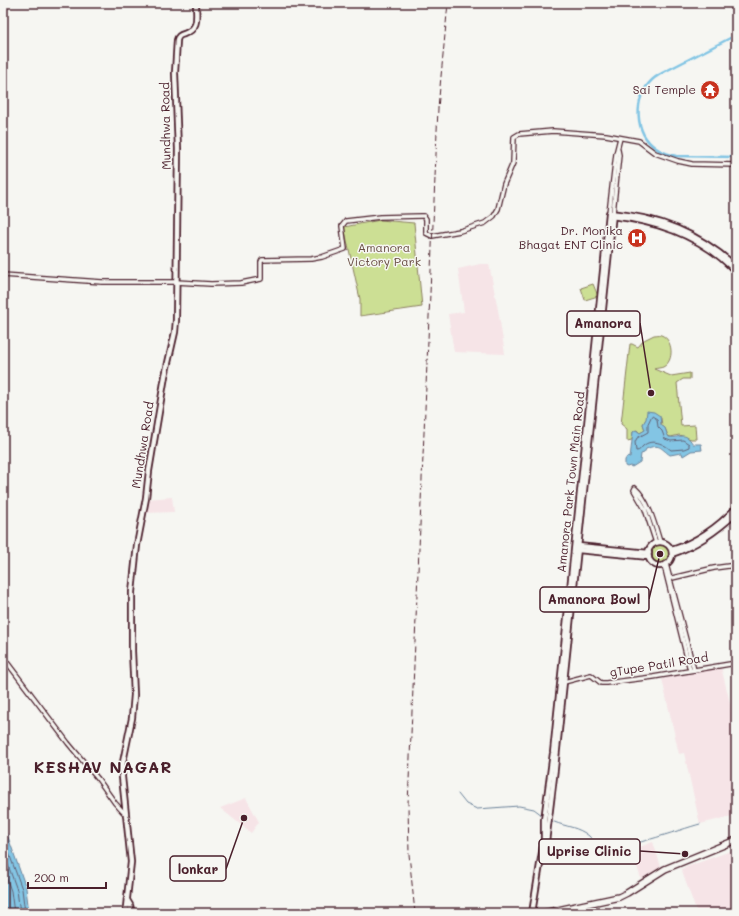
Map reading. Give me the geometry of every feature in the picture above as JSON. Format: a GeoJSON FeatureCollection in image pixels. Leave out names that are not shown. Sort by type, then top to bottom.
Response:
{"type":"FeatureCollection","features":[{"type":"Feature","properties":{"kind":"highway"},"geometry":{"type":"LineString","coordinates":[[544,913],[626,896],[665,869],[736,840]]}},
{"type":"Feature","properties":{"kind":"highway"},"geometry":{"type":"LineString","coordinates":[[562,913],[614,902],[662,874],[736,844]]}},
{"type":"Feature","properties":{"kind":"main road","name":"Mundhwa Road"},"geometry":{"type":"LineString","coordinates":[[127,913],[126,907],[131,862],[122,767],[132,718],[134,695],[132,592],[135,562],[165,376],[175,332],[178,149],[175,73],[176,40],[179,35],[192,30],[195,26],[196,3]]}},
{"type":"Feature","properties":{"kind":"main road"},"geometry":{"type":"LineString","coordinates":[[611,215],[646,218],[679,229],[698,238],[717,250],[736,267]]}},
{"type":"Feature","properties":{"kind":"main road"},"geometry":{"type":"LineString","coordinates":[[611,215],[658,225],[684,235],[709,249],[736,272]]}},
{"type":"Feature","properties":{"kind":"main road","name":"Amanora Park Town Main Road"},"geometry":{"type":"LineString","coordinates":[[553,769],[564,682],[611,215]]}},
{"type":"Feature","properties":{"kind":"main road","name":"Amanora Park Town Main Road"},"geometry":{"type":"LineString","coordinates":[[535,913],[549,823],[548,810],[611,215]]}},
{"type":"Feature","properties":{"kind":"main road"},"geometry":{"type":"LineString","coordinates":[[672,552],[699,538],[721,522],[736,508]]}},
{"type":"Feature","properties":{"kind":"main road"},"geometry":{"type":"LineString","coordinates":[[672,552],[690,547],[701,541],[736,513]]}},
{"type":"Feature","properties":{"kind":"main road"},"geometry":{"type":"LineString","coordinates":[[658,542],[668,545],[672,552],[671,560],[665,564],[655,564],[649,555],[650,548],[658,542]]}},
{"type":"Feature","properties":{"kind":"main road"},"geometry":{"type":"LineString","coordinates":[[578,548],[649,555]]}},
{"type":"Feature","properties":{"kind":"main road","name":"Amanora Park Town Main Road"},"geometry":{"type":"LineString","coordinates":[[532,913],[544,840],[544,820],[548,810]]}},
{"type":"Feature","properties":{"kind":"main road","name":"Mundhwa Road"},"geometry":{"type":"LineString","coordinates":[[127,900],[132,913]]}},
{"type":"Feature","properties":{"kind":"street"},"geometry":{"type":"LineString","coordinates":[[3,276],[102,282],[176,282],[223,284],[260,280],[262,278],[262,260],[311,259],[345,249],[342,226],[346,221],[380,217],[424,216],[426,219],[426,233],[432,236],[454,232],[491,220],[498,209],[504,184],[513,163],[513,139],[516,135],[543,131],[606,135],[639,141],[655,153],[678,161],[692,164],[736,165]]}},
{"type":"Feature","properties":{"kind":"street","name":"Amanora Park Town Main Road"},"geometry":{"type":"LineString","coordinates":[[611,215],[616,154],[620,138]]}},
{"type":"Feature","properties":{"kind":"street"},"geometry":{"type":"LineString","coordinates":[[635,488],[637,488],[648,508],[658,542],[645,509],[634,490],[635,488]]}},
{"type":"Feature","properties":{"kind":"street"},"geometry":{"type":"LineString","coordinates":[[665,564],[692,670]]}},
{"type":"Feature","properties":{"kind":"street"},"geometry":{"type":"LineString","coordinates":[[669,579],[714,568],[736,565]]}},
{"type":"Feature","properties":{"kind":"street"},"geometry":{"type":"LineString","coordinates":[[3,657],[68,743],[126,816]]}},
{"type":"Feature","properties":{"kind":"street","name":"gTupe Patil Road"},"geometry":{"type":"LineString","coordinates":[[564,682],[591,676],[601,683],[606,683],[736,662]]}},
{"type":"Feature","properties":{"kind":"shaded area"},"geometry":{"type":"Polygon","coordinates":[[[480,264],[489,264],[505,354],[454,352],[448,314],[464,312],[458,269],[480,264]]]}},
{"type":"Feature","properties":{"kind":"shaded area"},"geometry":{"type":"Polygon","coordinates":[[[172,497],[174,512],[145,513],[147,499],[172,497]]]}},
{"type":"Feature","properties":{"kind":"shaded area"},"geometry":{"type":"Polygon","coordinates":[[[721,667],[736,727],[736,815],[700,824],[684,753],[679,754],[662,679],[721,667]]]}},
{"type":"Feature","properties":{"kind":"shaded area"},"geometry":{"type":"Polygon","coordinates":[[[246,798],[259,822],[251,833],[220,808],[246,798]]]}},
{"type":"Feature","properties":{"kind":"shaded area"},"geometry":{"type":"Polygon","coordinates":[[[653,842],[661,867],[641,879],[632,850],[653,842]]]}},
{"type":"Feature","properties":{"kind":"shaded area"},"geometry":{"type":"Polygon","coordinates":[[[736,849],[736,913],[697,913],[681,869],[736,849]]]}},
{"type":"Feature","properties":{"kind":"green space","name":"Amanora Victory Park"},"geometry":{"type":"Polygon","coordinates":[[[380,220],[414,223],[422,307],[360,316],[360,299],[344,227],[380,220]]]}},
{"type":"Feature","properties":{"kind":"green space"},"geometry":{"type":"Polygon","coordinates":[[[593,284],[598,296],[585,300],[581,288],[593,284]]]}},
{"type":"Feature","properties":{"kind":"green space"},"geometry":{"type":"Polygon","coordinates":[[[654,335],[665,337],[670,345],[671,355],[667,364],[654,369],[671,376],[690,373],[690,379],[683,379],[677,383],[681,426],[695,425],[696,439],[679,435],[671,437],[668,436],[665,428],[662,426],[661,418],[646,419],[643,424],[645,430],[640,433],[637,430],[633,432],[632,440],[627,441],[627,429],[621,424],[630,344],[638,347],[644,340],[654,335]]]}},
{"type":"Feature","properties":{"kind":"green space"},"geometry":{"type":"Polygon","coordinates":[[[660,545],[666,548],[669,554],[666,560],[660,563],[654,560],[651,554],[654,548],[660,545]]]}},
{"type":"Feature","properties":{"kind":"water"},"geometry":{"type":"Polygon","coordinates":[[[647,411],[654,412],[660,416],[661,425],[665,428],[669,437],[685,436],[693,444],[701,444],[702,450],[691,451],[683,456],[682,453],[670,455],[660,447],[654,446],[646,449],[644,453],[641,454],[640,462],[632,467],[625,466],[625,460],[627,457],[630,458],[633,432],[636,430],[640,433],[645,430],[643,424],[646,419],[647,411]]]}},
{"type":"Feature","properties":{"kind":"water"},"geometry":{"type":"Polygon","coordinates":[[[3,828],[8,837],[26,888],[29,913],[3,913],[3,828]]]}},
{"type":"Feature","properties":{"kind":"waterway"},"geometry":{"type":"LineString","coordinates":[[736,35],[653,79],[646,87],[639,105],[640,125],[643,134],[649,142],[663,152],[676,156],[736,157]]}},
{"type":"Feature","properties":{"kind":"waterway"},"geometry":{"type":"LineString","coordinates":[[458,794],[466,804],[477,809],[519,806],[534,809],[542,815]]}},
{"type":"Feature","properties":{"kind":"waterway"},"geometry":{"type":"LineString","coordinates":[[550,820],[581,831],[587,834],[599,846],[609,848],[634,844],[700,824]]}},
{"type":"Feature","properties":{"kind":"railway"},"geometry":{"type":"LineString","coordinates":[[415,913],[409,854],[408,804],[438,108],[448,3]]}},
{"type":"Feature","properties":{"kind":"place","name":"Sai Temple"},"geometry":{"type":"Point","coordinates":[710,90]}},
{"type":"Feature","properties":{"kind":"place","name":"Dr. Monika Bhagat ENT Clinic"},"geometry":{"type":"Point","coordinates":[637,238]}},
{"type":"Feature","properties":{"kind":"place","name":"Amanora"},"geometry":{"type":"Point","coordinates":[651,393]}},
{"type":"Feature","properties":{"kind":"place","name":"Amanora Bowl"},"geometry":{"type":"Point","coordinates":[660,554]}},
{"type":"Feature","properties":{"kind":"place","name":"lonkar"},"geometry":{"type":"Point","coordinates":[244,818]}},
{"type":"Feature","properties":{"kind":"place","name":"Uprise Clinic"},"geometry":{"type":"Point","coordinates":[685,854]}},
{"type":"Feature","properties":{"kind":"district","name":"KESHAV NAGAR"},"geometry":{"type":"Point","coordinates":[103,767]}}]}
